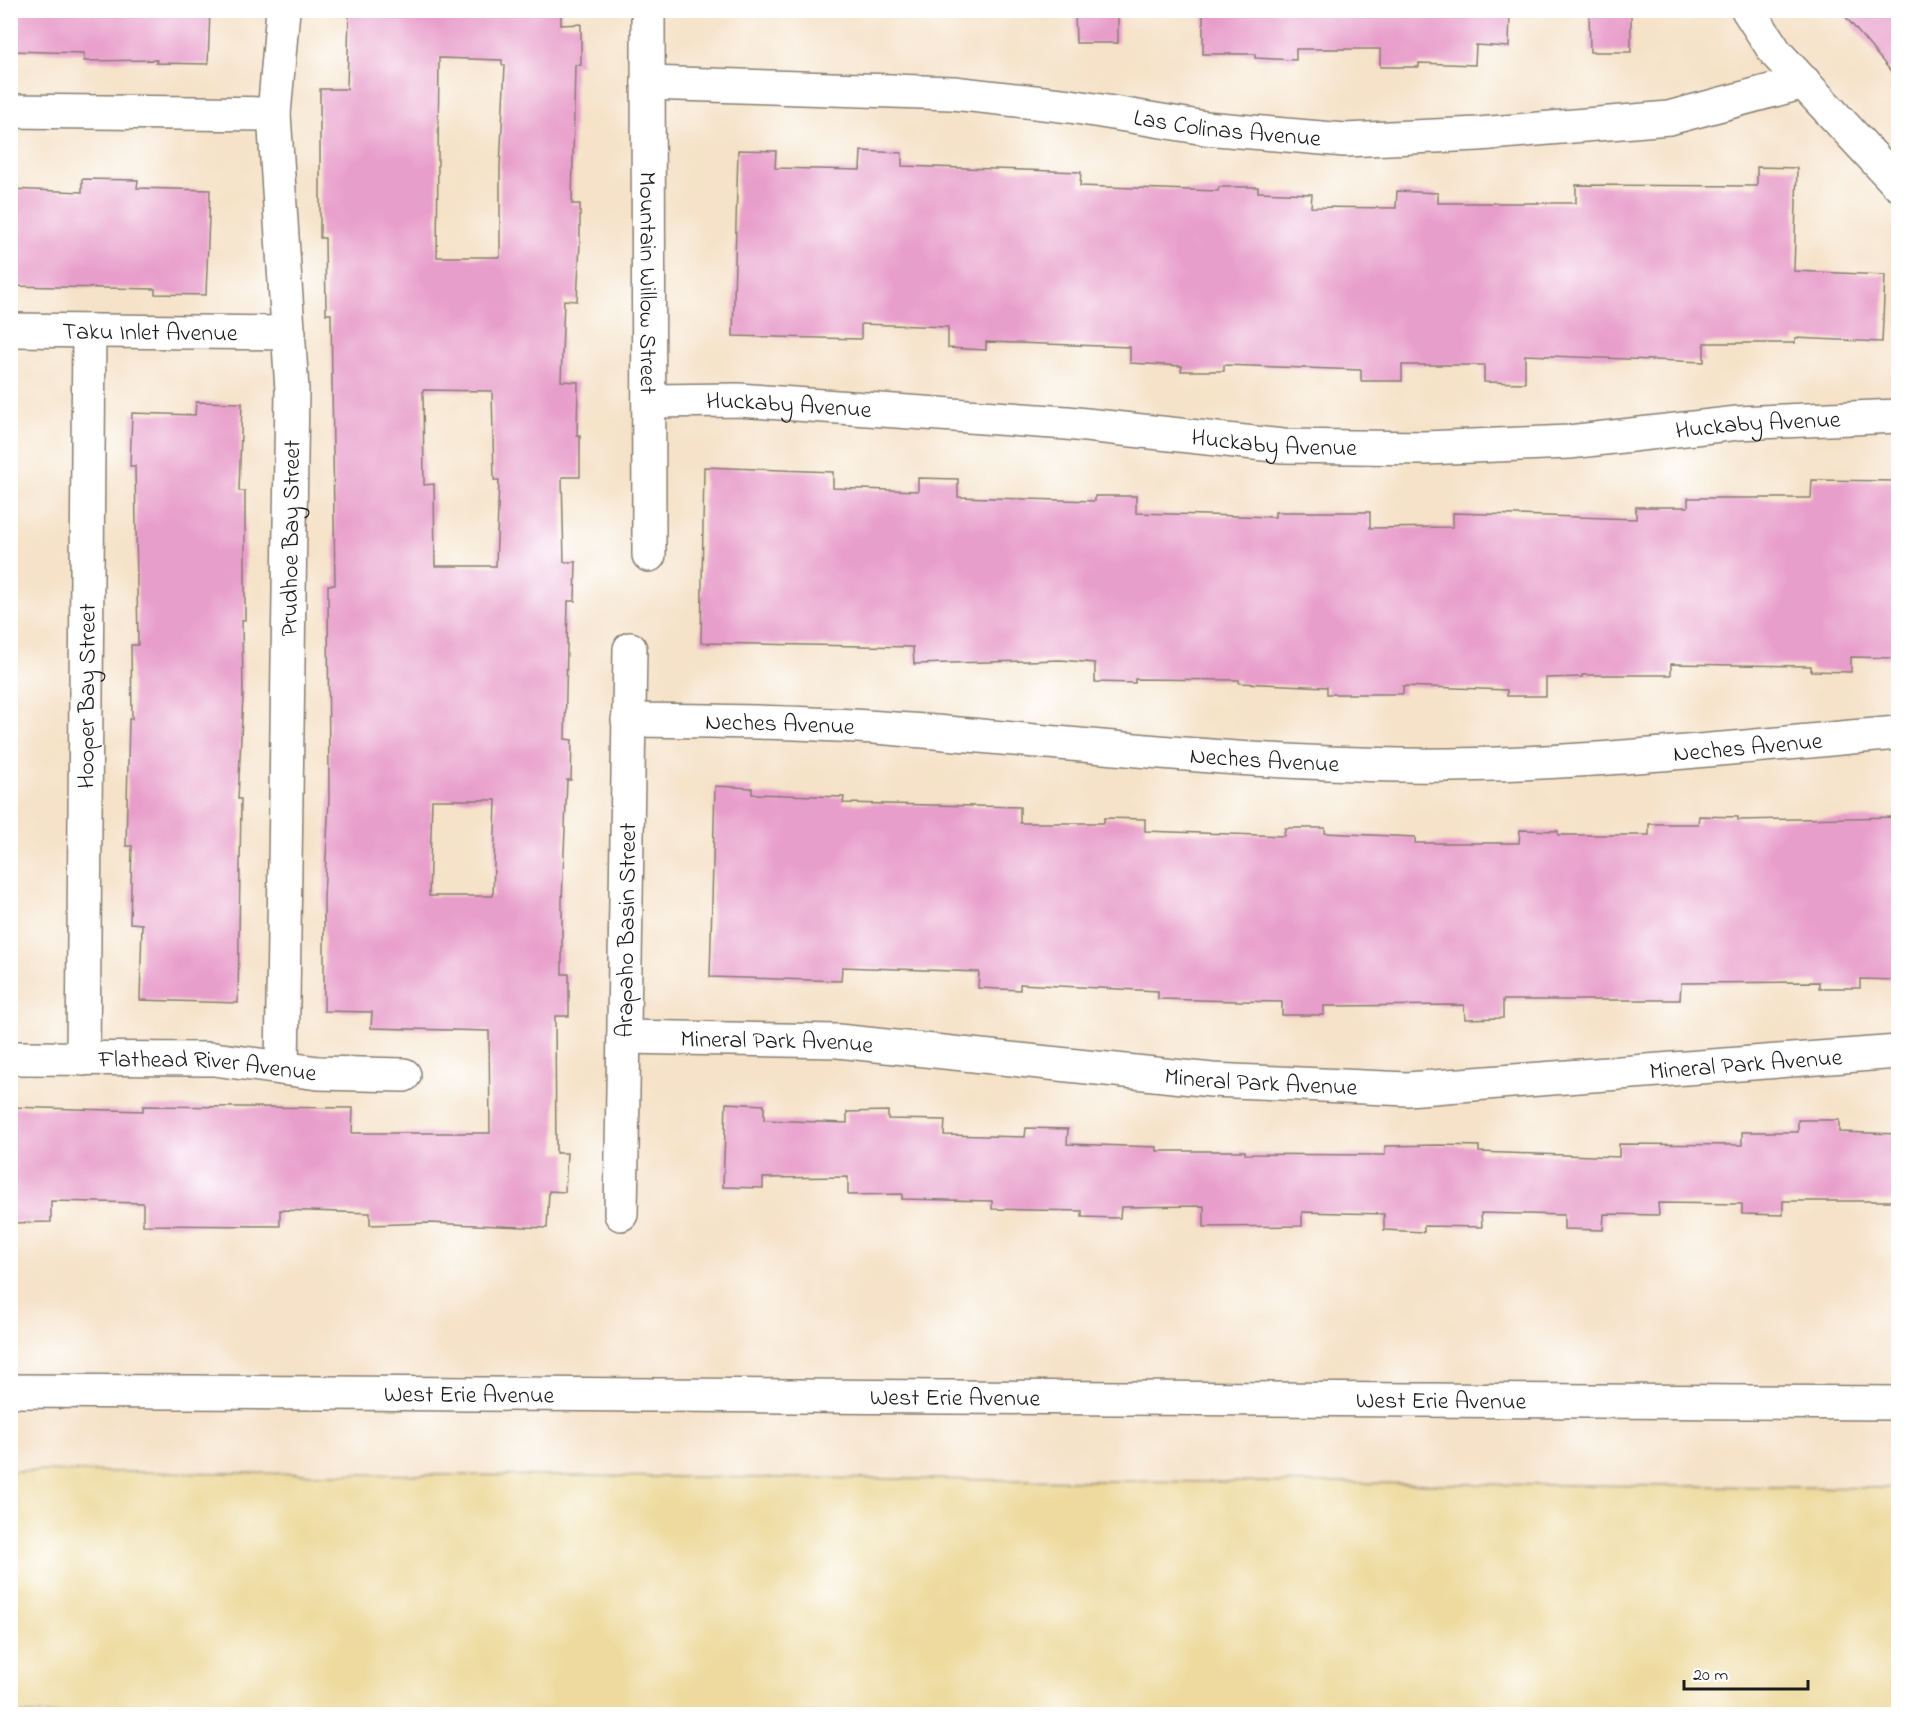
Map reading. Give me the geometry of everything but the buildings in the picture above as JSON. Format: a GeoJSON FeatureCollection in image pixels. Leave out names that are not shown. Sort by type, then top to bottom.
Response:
{"type":"FeatureCollection","features":[{"type":"Feature","properties":{"kind":"street","name":"Prudhoe Bay Street"},"geometry":{"type":"LineString","coordinates":[[282,1068],[292,390],[274,114],[283,10]]}},
{"type":"Feature","properties":{"kind":"street","name":"Mountain Willow Street"},"geometry":{"type":"LineString","coordinates":[[648,10],[649,555]]}},
{"type":"Feature","properties":{"kind":"street"},"geometry":{"type":"LineString","coordinates":[[1748,10],[1776,53],[1899,184]]}},
{"type":"Feature","properties":{"kind":"street","name":"Las Colinas Avenue"},"geometry":{"type":"LineString","coordinates":[[648,83],[953,93],[1070,106],[1205,128],[1345,140],[1479,134],[1669,118],[1804,82]]}},
{"type":"Feature","properties":{"kind":"street"},"geometry":{"type":"LineString","coordinates":[[10,111],[274,114]]}},
{"type":"Feature","properties":{"kind":"street","name":"Taku Inlet Avenue"},"geometry":{"type":"LineString","coordinates":[[10,330],[289,333]]}},
{"type":"Feature","properties":{"kind":"street","name":"Hooper Bay Street"},"geometry":{"type":"LineString","coordinates":[[83,1059],[89,331]]}},
{"type":"Feature","properties":{"kind":"street","name":"Huckaby Avenue"},"geometry":{"type":"LineString","coordinates":[[649,401],[738,400],[1067,423],[1283,446],[1424,448],[1569,442],[1738,423],[1899,416]]}},
{"type":"Feature","properties":{"kind":"street","name":"Arapaho Basin Street"},"geometry":{"type":"LineString","coordinates":[[621,1214],[630,649]]}},
{"type":"Feature","properties":{"kind":"street","name":"Neches Avenue"},"geometry":{"type":"LineString","coordinates":[[628,720],[763,721],[908,729],[1157,753],[1410,765],[1496,765],[1608,760],[1899,733]]}},
{"type":"Feature","properties":{"kind":"street","name":"Mineral Park Avenue"},"geometry":{"type":"LineString","coordinates":[[624,1037],[838,1041],[1190,1078],[1407,1089],[1899,1052]]}},
{"type":"Feature","properties":{"kind":"street","name":"Flathead River Avenue"},"geometry":{"type":"LineString","coordinates":[[10,1058],[214,1059],[318,1073],[404,1075]]}},
{"type":"Feature","properties":{"kind":"street","name":"West Erie Avenue"},"geometry":{"type":"LineString","coordinates":[[10,1391],[1899,1402]]}},
{"type":"Feature","properties":{"kind":"sand"},"geometry":{"type":"Polygon","coordinates":[[[11,1471],[1898,1488],[1898,1714],[11,1714],[11,1471]]]}}]}
